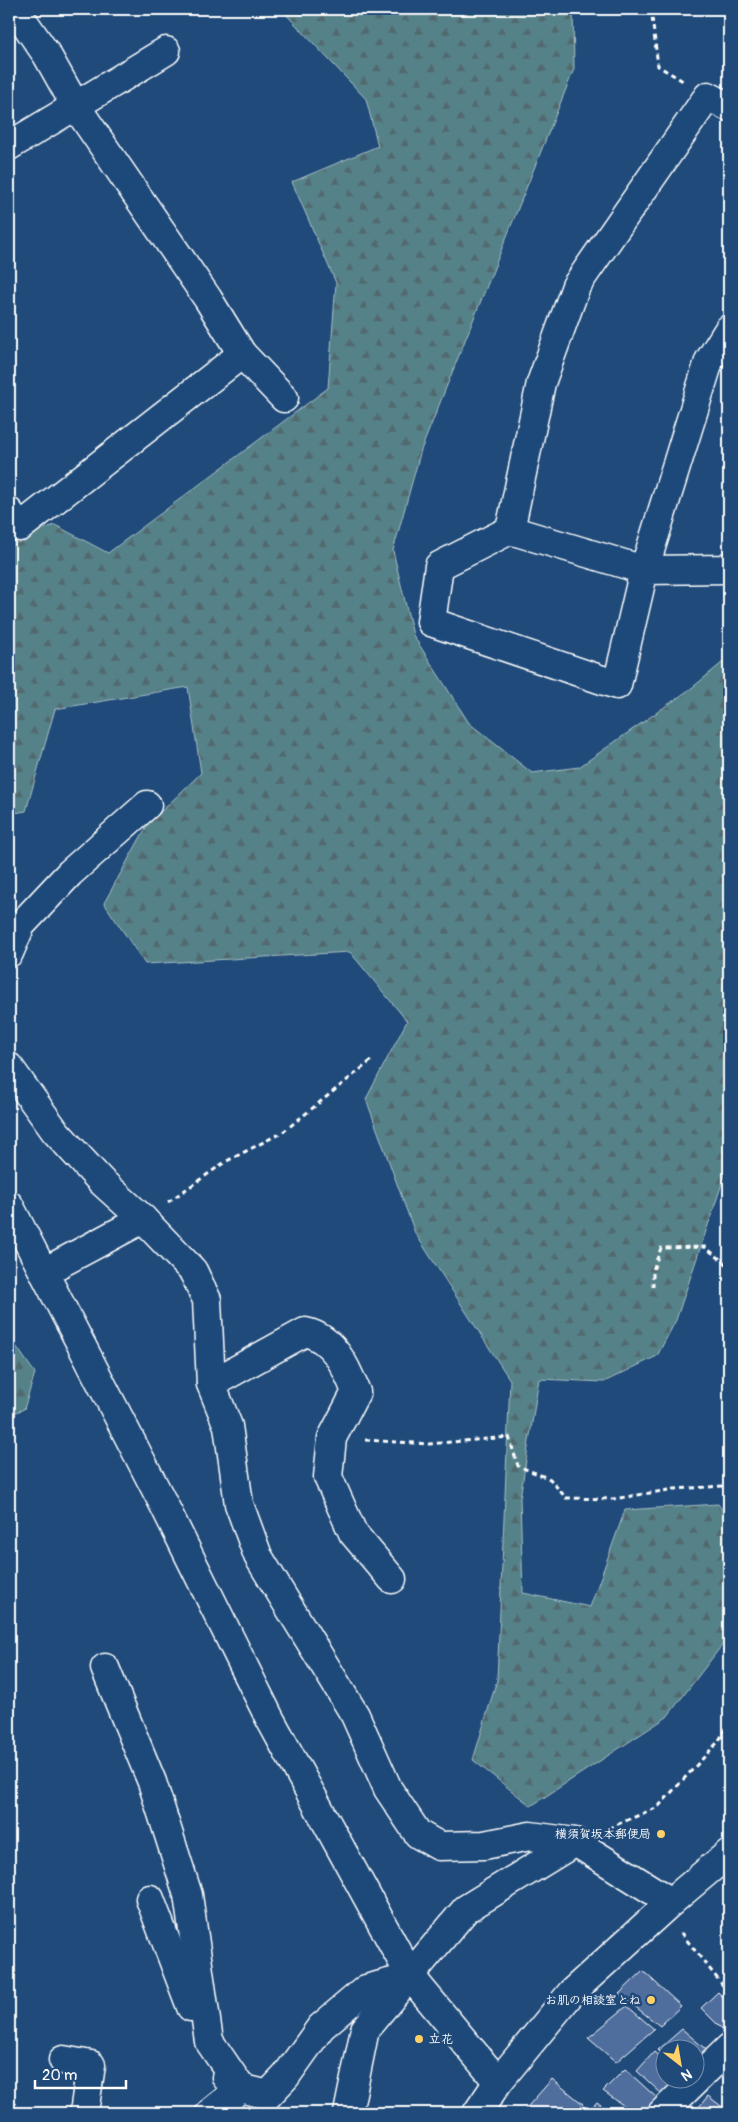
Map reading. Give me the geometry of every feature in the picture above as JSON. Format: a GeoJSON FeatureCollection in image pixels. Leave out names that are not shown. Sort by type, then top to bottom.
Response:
{"type":"FeatureCollection","features":[{"type":"Feature","properties":{"kind":"street"},"geometry":{"type":"LineString","coordinates":[[15,9],[47,55],[75,105],[208,299],[242,354],[284,398]]}},
{"type":"Feature","properties":{"kind":"street"},"geometry":{"type":"LineString","coordinates":[[9,146],[166,51]]}},
{"type":"Feature","properties":{"kind":"street"},"geometry":{"type":"LineString","coordinates":[[510,530],[541,383],[576,286],[719,102]]}},
{"type":"Feature","properties":{"kind":"street"},"geometry":{"type":"LineString","coordinates":[[729,330],[709,361],[644,570],[617,685],[431,622],[439,566],[510,530],[644,570],[728,569],[729,566]]}},
{"type":"Feature","properties":{"kind":"street"},"geometry":{"type":"LineString","coordinates":[[9,512],[20,528],[242,354]]}},
{"type":"Feature","properties":{"kind":"street"},"geometry":{"type":"LineString","coordinates":[[9,953],[21,925],[70,873],[147,805]]}},
{"type":"Feature","properties":{"kind":"street"},"geometry":{"type":"LineString","coordinates":[[9,1067],[55,1131],[101,1181],[143,1219],[193,1271],[207,1300],[211,1384],[228,1426],[239,1504],[258,1556],[355,1715],[388,1789],[418,1834],[439,1846],[484,1845],[530,1836],[575,1842],[665,1908]]}},
{"type":"Feature","properties":{"kind":"street"},"geometry":{"type":"LineString","coordinates":[[9,1204],[165,1507],[270,1719],[411,1978],[498,2082]]}},
{"type":"Feature","properties":{"kind":"street"},"geometry":{"type":"LineString","coordinates":[[44,1272],[143,1219]]}},
{"type":"Feature","properties":{"kind":"street"},"geometry":{"type":"LineString","coordinates":[[211,1384],[305,1332],[319,1335],[345,1363],[356,1392],[332,1438],[328,1477],[353,1533],[392,1580]]}},
{"type":"Feature","properties":{"kind":"street"},"geometry":{"type":"LineString","coordinates":[[105,1668],[152,1782],[188,1895],[209,2041],[241,2088]]}},
{"type":"Feature","properties":{"kind":"street"},"geometry":{"type":"LineString","coordinates":[[348,2113],[365,2029],[411,1978],[466,1909],[575,1842]]}},
{"type":"Feature","properties":{"kind":"street"},"geometry":{"type":"LineString","coordinates":[[477,2113],[498,2082],[572,1992],[729,1853]]}},
{"type":"Feature","properties":{"kind":"street"},"geometry":{"type":"LineString","coordinates":[[150,1899],[182,1980],[210,2064],[241,2088],[268,2095],[286,2076],[321,2027],[366,1989],[411,1978]]}},
{"type":"Feature","properties":{"kind":"street"},"geometry":{"type":"LineString","coordinates":[[662,2113],[729,2048]]}},
{"type":"Feature","properties":{"kind":"street"},"geometry":{"type":"LineString","coordinates":[[63,2060],[91,2065],[84,2113]]}},
{"type":"Feature","properties":{"kind":"street"},"geometry":{"type":"LineString","coordinates":[[210,2113],[241,2088]]}},
{"type":"Feature","properties":{"kind":"path"},"geometry":{"type":"LineString","coordinates":[[651,9],[658,66],[719,102]]}},
{"type":"Feature","properties":{"kind":"path"},"geometry":{"type":"LineString","coordinates":[[143,1219],[225,1162],[283,1132],[372,1060]]}},
{"type":"Feature","properties":{"kind":"path"},"geometry":{"type":"LineString","coordinates":[[653,1287],[653,1270],[661,1248],[704,1247],[729,1266]]}},
{"type":"Feature","properties":{"kind":"path"},"geometry":{"type":"LineString","coordinates":[[332,1438],[429,1444],[509,1437],[518,1466],[550,1479],[566,1498],[613,1500],[675,1489],[724,1486],[729,1493]]}},
{"type":"Feature","properties":{"kind":"path"},"geometry":{"type":"LineString","coordinates":[[575,1842],[658,1807],[717,1743],[729,1725]]}},
{"type":"Feature","properties":{"kind":"path"},"geometry":{"type":"LineString","coordinates":[[665,1908],[712,1974],[729,1993]]}},
{"type":"Feature","properties":{"kind":"green space"},"geometry":{"type":"Polygon","coordinates":[[[281,9],[573,9],[574,69],[421,450],[393,551],[413,635],[469,723],[532,773],[579,767],[693,687],[729,657],[729,1163],[676,1320],[657,1356],[604,1382],[539,1379],[520,1498],[523,1593],[590,1607],[625,1510],[718,1504],[729,1519],[729,1636],[667,1717],[531,1806],[473,1760],[497,1680],[510,1380],[415,1233],[366,1099],[407,1021],[350,952],[145,964],[104,903],[148,824],[201,773],[188,687],[55,709],[26,811],[9,814],[9,540],[55,525],[108,553],[328,388],[336,283],[292,182],[378,146],[366,99],[281,9]]]}},
{"type":"Feature","properties":{"kind":"green space"},"geometry":{"type":"Polygon","coordinates":[[[9,1336],[35,1373],[24,1409],[9,1415],[9,1336]]]}},
{"type":"Feature","properties":{"kind":"building","name":"お肌の相談室とね"},"geometry":{"type":"Polygon","coordinates":[[[643,1971],[681,2006],[660,2026],[619,1994],[643,1971]]]}},
{"type":"Feature","properties":{"kind":"building"},"geometry":{"type":"Polygon","coordinates":[[[718,1992],[729,2003],[729,2036],[701,2008],[718,1992]]]}},
{"type":"Feature","properties":{"kind":"building"},"geometry":{"type":"Polygon","coordinates":[[[627,2006],[654,2029],[616,2062],[588,2038],[627,2006]]]}},
{"type":"Feature","properties":{"kind":"building"},"geometry":{"type":"Polygon","coordinates":[[[682,2029],[695,2040],[669,2040],[682,2029]]]}},
{"type":"Feature","properties":{"kind":"building"},"geometry":{"type":"Polygon","coordinates":[[[654,2052],[656,2054],[656,2089],[637,2071],[654,2052]]]}},
{"type":"Feature","properties":{"kind":"building"},"geometry":{"type":"Polygon","coordinates":[[[625,2069],[658,2099],[646,2113],[634,2113],[603,2091],[625,2069]]]}},
{"type":"Feature","properties":{"kind":"building"},"geometry":{"type":"Polygon","coordinates":[[[552,2079],[583,2104],[575,2113],[522,2113],[552,2079]]]}},
{"type":"Feature","properties":{"kind":"building"},"geometry":{"type":"Polygon","coordinates":[[[658,2090],[668,2090],[663,2095],[658,2090]]]}},
{"type":"Feature","properties":{"kind":"building"},"geometry":{"type":"Polygon","coordinates":[[[708,2096],[729,2112],[729,2113],[694,2113],[708,2096]]]}},
{"type":"Feature","properties":{"kind":"building"},"geometry":{"type":"Polygon","coordinates":[[[597,2102],[611,2113],[587,2113],[597,2102]]]}},
{"type":"Feature","properties":{"kind":"place","name":"横須賀坂本郵便局"},"geometry":{"type":"Point","coordinates":[661,1834]}},
{"type":"Feature","properties":{"kind":"place","name":"お肌の相談室とね"},"geometry":{"type":"Point","coordinates":[651,2000]}},
{"type":"Feature","properties":{"kind":"place","name":"立花"},"geometry":{"type":"Point","coordinates":[419,2039]}}]}
